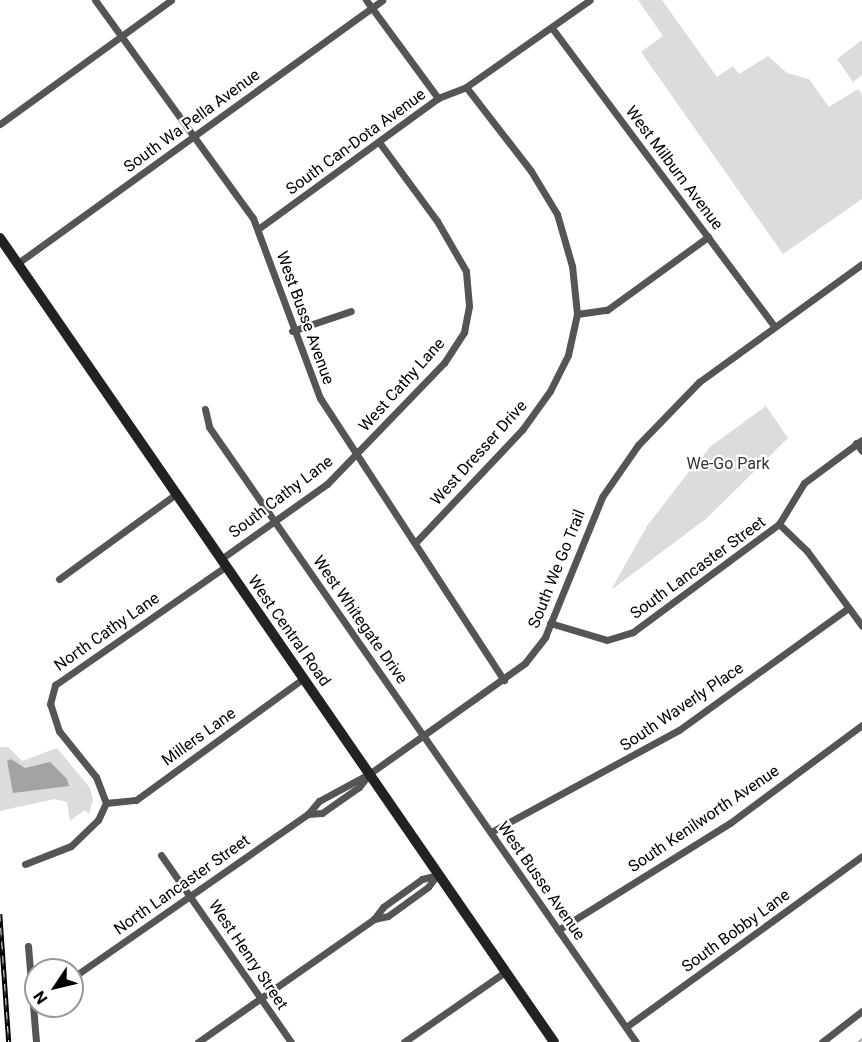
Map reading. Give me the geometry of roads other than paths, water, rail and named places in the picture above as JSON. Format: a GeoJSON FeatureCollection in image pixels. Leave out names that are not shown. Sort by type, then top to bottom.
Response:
{"type":"FeatureCollection","features":[{"type":"Feature","properties":{"kind":"main road","name":"West Central Road"},"geometry":{"type":"LineString","coordinates":[[0,238],[554,1042]]}},
{"type":"Feature","properties":{"kind":"street","name":"West Busse Avenue"},"geometry":{"type":"LineString","coordinates":[[95,0],[258,229],[292,331],[320,398],[504,680]]}},
{"type":"Feature","properties":{"kind":"street"},"geometry":{"type":"LineString","coordinates":[[0,124],[171,0]]}},
{"type":"Feature","properties":{"kind":"street"},"geometry":{"type":"LineString","coordinates":[[366,0],[438,99]]}},
{"type":"Feature","properties":{"kind":"street","name":"South Wa Pella Avenue"},"geometry":{"type":"LineString","coordinates":[[18,263],[382,0]]}},
{"type":"Feature","properties":{"kind":"street","name":"South Can-Dota Avenue"},"geometry":{"type":"LineString","coordinates":[[258,229],[438,99],[466,87],[590,0]]}},
{"type":"Feature","properties":{"kind":"street","name":"West Milburn Avenue"},"geometry":{"type":"LineString","coordinates":[[552,28],[773,325]]}},
{"type":"Feature","properties":{"kind":"street","name":"West Dresser Drive"},"geometry":{"type":"LineString","coordinates":[[415,543],[522,430],[550,391],[568,355],[577,314],[572,266],[558,214],[531,171],[466,87]]}},
{"type":"Feature","properties":{"kind":"street","name":"West Cathy Lane"},"geometry":{"type":"LineString","coordinates":[[356,456],[444,363],[464,332],[469,306],[465,271],[455,249],[379,142]]}},
{"type":"Feature","properties":{"kind":"street"},"geometry":{"type":"LineString","coordinates":[[577,314],[607,310],[708,237]]}},
{"type":"Feature","properties":{"kind":"street","name":"South We Go Trail"},"geometry":{"type":"LineString","coordinates":[[369,774],[504,680],[536,650],[550,623],[602,497],[638,445],[699,382],[773,325],[862,264]]}},
{"type":"Feature","properties":{"kind":"street"},"geometry":{"type":"LineString","coordinates":[[292,331],[351,312]]}},
{"type":"Feature","properties":{"kind":"street","name":"West Whitegate Drive"},"geometry":{"type":"LineString","coordinates":[[205,409],[210,427],[424,735]]}},
{"type":"Feature","properties":{"kind":"street"},"geometry":{"type":"LineString","coordinates":[[859,441],[862,451]]}},
{"type":"Feature","properties":{"kind":"street","name":"South Lancaster Street"},"geometry":{"type":"LineString","coordinates":[[550,623],[607,640],[633,632],[779,524],[804,483],[859,441]]}},
{"type":"Feature","properties":{"kind":"street","name":"South Cathy Lane"},"geometry":{"type":"LineString","coordinates":[[223,563],[274,521],[327,484],[356,456]]}},
{"type":"Feature","properties":{"kind":"street"},"geometry":{"type":"LineString","coordinates":[[59,579],[176,494]]}},
{"type":"Feature","properties":{"kind":"street"},"geometry":{"type":"LineString","coordinates":[[779,524],[807,551],[862,626]]}},
{"type":"Feature","properties":{"kind":"street","name":"North Cathy Lane"},"geometry":{"type":"LineString","coordinates":[[106,804],[96,777],[59,731],[50,704],[55,685],[223,563]]}},
{"type":"Feature","properties":{"kind":"street","name":"South Waverly Place"},"geometry":{"type":"LineString","coordinates":[[491,832],[679,730],[848,608]]}},
{"type":"Feature","properties":{"kind":"street","name":"Millers Lane"},"geometry":{"type":"LineString","coordinates":[[106,804],[136,800],[303,678]]}},
{"type":"Feature","properties":{"kind":"street","name":"South Kenilworth Avenue"},"geometry":{"type":"LineString","coordinates":[[558,930],[730,823],[862,725]]}},
{"type":"Feature","properties":{"kind":"street","name":"West Busse Avenue"},"geometry":{"type":"LineString","coordinates":[[424,735],[636,1042]]}},
{"type":"Feature","properties":{"kind":"street","name":"North Lancaster Street"},"geometry":{"type":"LineString","coordinates":[[84,970],[308,814],[319,801],[369,774]]}},
{"type":"Feature","properties":{"kind":"street","name":"North Lancaster Street"},"geometry":{"type":"LineString","coordinates":[[308,814],[322,813],[359,787],[369,774]]}},
{"type":"Feature","properties":{"kind":"street"},"geometry":{"type":"LineString","coordinates":[[25,864],[71,846],[98,820],[106,804]]}},
{"type":"Feature","properties":{"kind":"street","name":"West Henry Street"},"geometry":{"type":"LineString","coordinates":[[161,855],[291,1042]]}},
{"type":"Feature","properties":{"kind":"street","name":"South Bobby Lane"},"geometry":{"type":"LineString","coordinates":[[626,1028],[862,856]]}},
{"type":"Feature","properties":{"kind":"street"},"geometry":{"type":"LineString","coordinates":[[198,1042],[374,919],[388,916],[428,887],[438,874]]}},
{"type":"Feature","properties":{"kind":"street"},"geometry":{"type":"LineString","coordinates":[[28,946],[30,958]]}},
{"type":"Feature","properties":{"kind":"street"},"geometry":{"type":"LineString","coordinates":[[404,1042],[505,972]]}},
{"type":"Feature","properties":{"kind":"street"},"geometry":{"type":"LineString","coordinates":[[822,1042],[862,1011]]}},
{"type":"Feature","properties":{"kind":"street"},"geometry":{"type":"LineString","coordinates":[[35,1018],[36,1042]]}},
{"type":"Feature","properties":{"kind":"waterway"},"geometry":{"type":"LineString","coordinates":[[859,1042],[862,1039]]}},
{"type":"Feature","properties":{"kind":"railway"},"geometry":{"type":"LineString","coordinates":[[0,914],[9,1042]]}},
{"type":"Feature","properties":{"kind":"park label","name":"We-Go Park"},"geometry":{"type":"Point","coordinates":[728,464]}}]}
